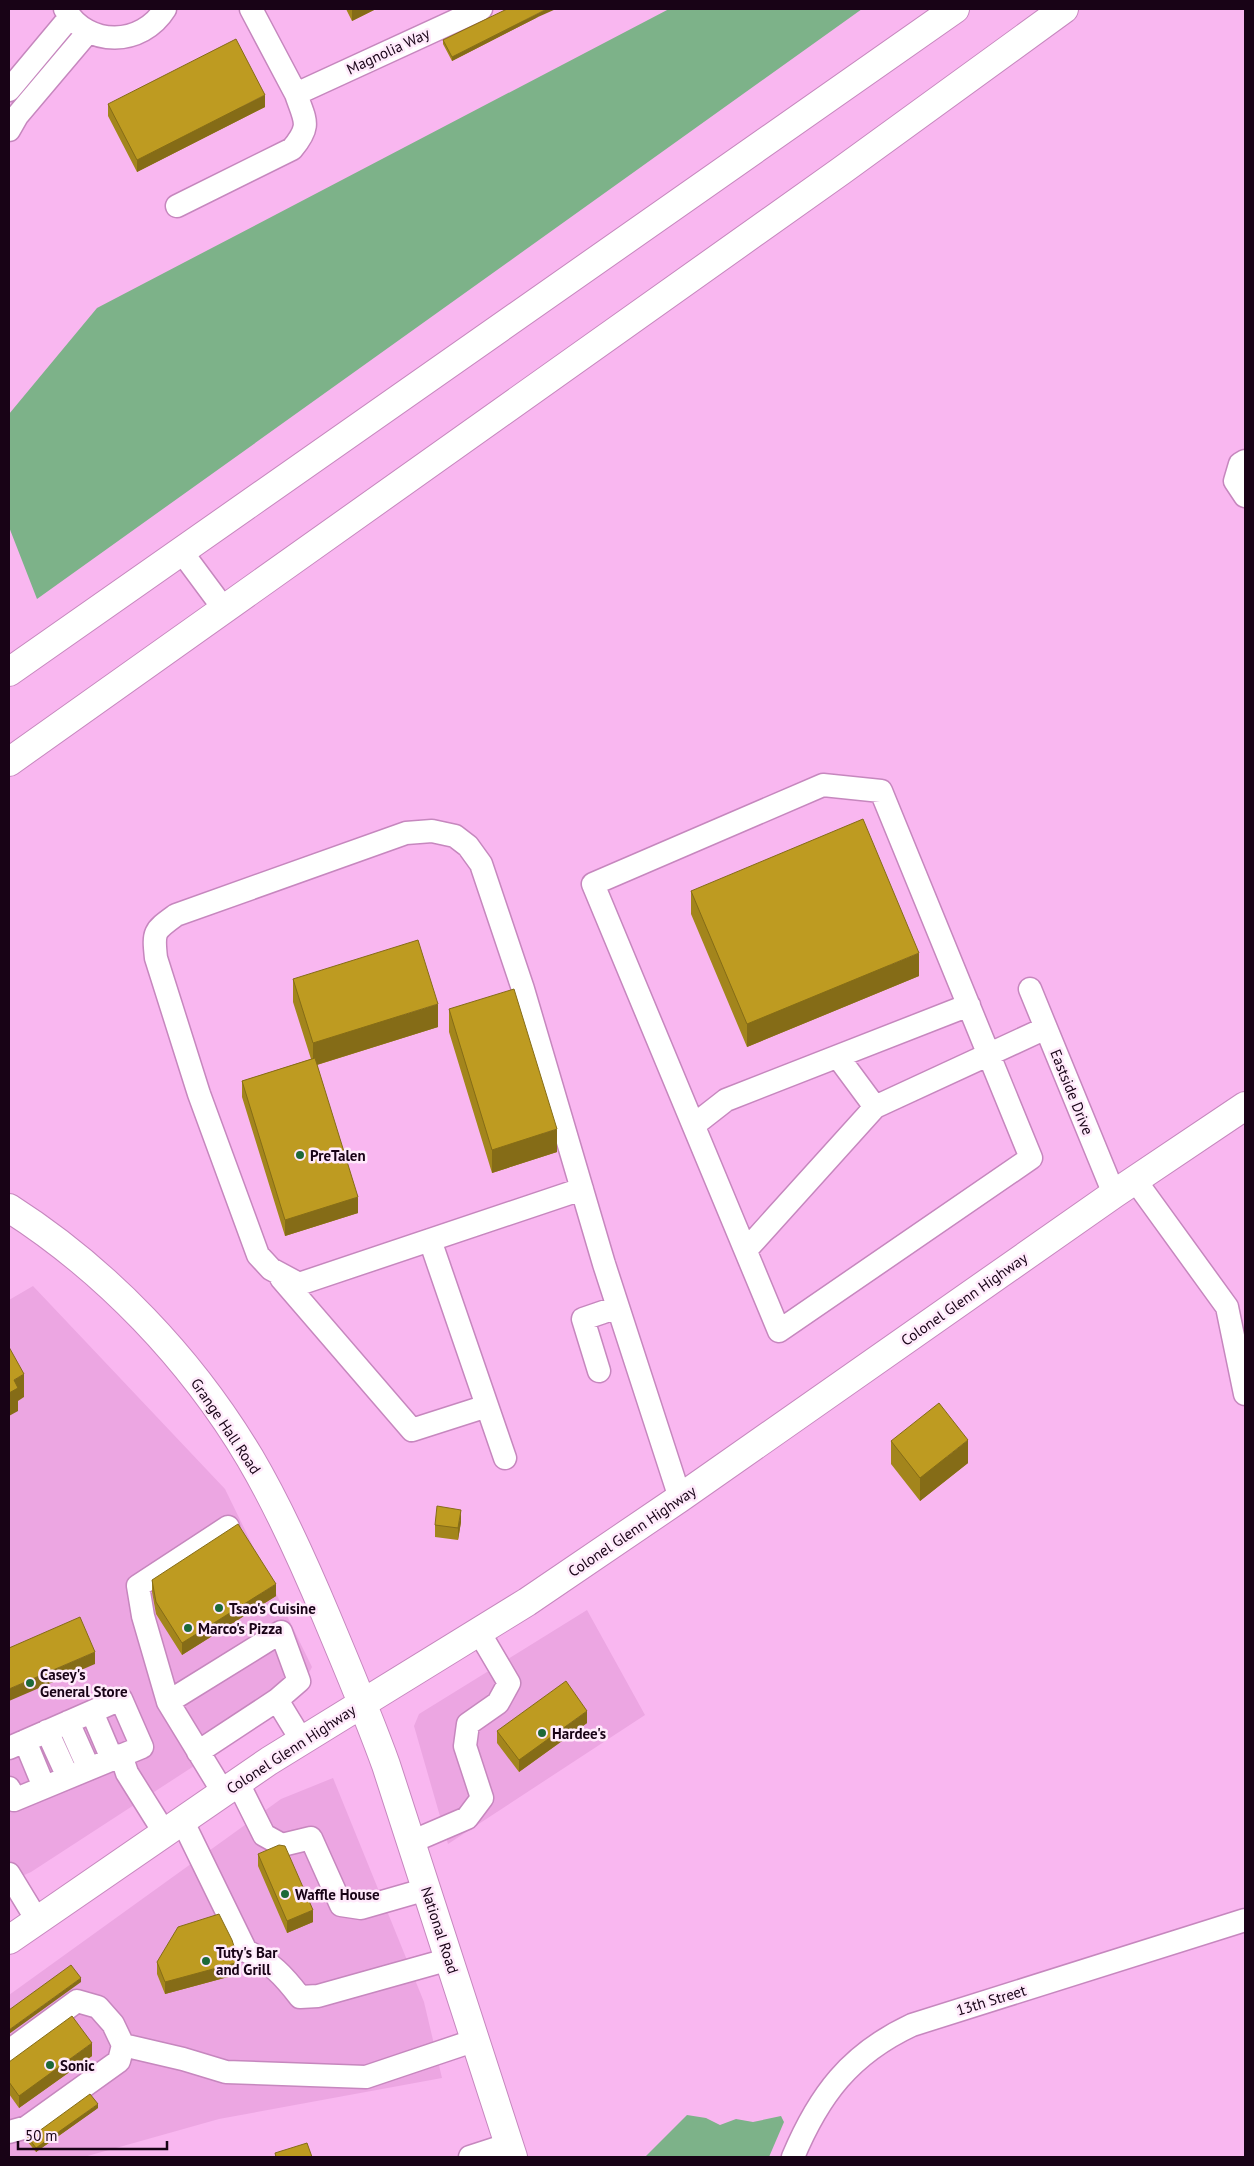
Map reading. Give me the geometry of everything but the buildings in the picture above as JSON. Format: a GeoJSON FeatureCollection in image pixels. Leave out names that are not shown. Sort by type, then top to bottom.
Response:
{"type":"FeatureCollection","features":[{"type":"Feature","properties":{"kind":"main road"},"geometry":{"type":"LineString","coordinates":[[9,672],[955,9]]}},
{"type":"Feature","properties":{"kind":"main road"},"geometry":{"type":"LineString","coordinates":[[9,762],[841,171],[1064,9]]}},
{"type":"Feature","properties":{"kind":"main road","name":"Colonel Glenn Highway"},"geometry":{"type":"LineString","coordinates":[[9,1940],[230,1788],[302,1741],[479,1632],[680,1498],[1125,1187],[1245,1106]]}},
{"type":"Feature","properties":{"kind":"main road","name":"Grange Hall Road"},"geometry":{"type":"LineString","coordinates":[[9,1208],[82,1262],[110,1287],[177,1356],[207,1394],[249,1456],[294,1540],[363,1703]]}},
{"type":"Feature","properties":{"kind":"main road","name":"National Road"},"geometry":{"type":"LineString","coordinates":[[363,1703],[427,1889],[512,2151]]}},
{"type":"Feature","properties":{"kind":"street"},"geometry":{"type":"LineString","coordinates":[[9,90],[68,13],[88,32],[99,37],[123,38],[142,32],[158,20],[165,9]]}},
{"type":"Feature","properties":{"kind":"street"},"geometry":{"type":"LineString","coordinates":[[177,206],[292,149],[304,134],[306,123],[296,94],[251,9]]}},
{"type":"Feature","properties":{"kind":"street","name":"Magnolia Way"},"geometry":{"type":"LineString","coordinates":[[296,94],[480,9]]}},
{"type":"Feature","properties":{"kind":"street"},"geometry":{"type":"LineString","coordinates":[[9,130],[17,116],[88,32]]}},
{"type":"Feature","properties":{"kind":"street"},"geometry":{"type":"LineString","coordinates":[[1245,461],[1240,464],[1235,481],[1245,496]]}},
{"type":"Feature","properties":{"kind":"street"},"geometry":{"type":"LineString","coordinates":[[181,551],[224,609]]}},
{"type":"Feature","properties":{"kind":"street"},"geometry":{"type":"LineString","coordinates":[[823,785],[881,791],[988,1054],[1031,1158],[779,1332],[593,884],[823,785]]}},
{"type":"Feature","properties":{"kind":"street"},"geometry":{"type":"LineString","coordinates":[[487,1406],[412,1430],[275,1272],[258,1255],[199,1094],[156,958],[154,937],[157,929],[176,915],[406,833],[432,831],[455,836],[468,846],[481,864],[523,989],[618,1307],[680,1498]]}},
{"type":"Feature","properties":{"kind":"street","name":"Eastside Drive"},"geometry":{"type":"LineString","coordinates":[[1030,990],[1046,1028],[1125,1187],[1236,1312]]}},
{"type":"Feature","properties":{"kind":"street"},"geometry":{"type":"LineString","coordinates":[[694,1126],[726,1100],[969,1005]]}},
{"type":"Feature","properties":{"kind":"street"},"geometry":{"type":"LineString","coordinates":[[746,1250],[875,1107],[1046,1028]]}},
{"type":"Feature","properties":{"kind":"street"},"geometry":{"type":"LineString","coordinates":[[838,1057],[875,1107]]}},
{"type":"Feature","properties":{"kind":"street"},"geometry":{"type":"LineString","coordinates":[[275,1272],[299,1284],[582,1189]]}},
{"type":"Feature","properties":{"kind":"street"},"geometry":{"type":"LineString","coordinates":[[430,1240],[504,1458]]}},
{"type":"Feature","properties":{"kind":"street"},"geometry":{"type":"LineString","coordinates":[[599,1371],[583,1319],[618,1307]]}},
{"type":"Feature","properties":{"kind":"street"},"geometry":{"type":"LineString","coordinates":[[1236,1312],[1245,1394]]}},
{"type":"Feature","properties":{"kind":"street"},"geometry":{"type":"LineString","coordinates":[[228,1527],[138,1586],[143,1616],[168,1702],[198,1752],[230,1788],[264,1835],[282,1845],[311,1838],[341,1905],[360,1908],[427,1889]]}},
{"type":"Feature","properties":{"kind":"street"},"geometry":{"type":"LineString","coordinates":[[168,1702],[281,1632],[300,1681],[277,1700],[198,1752]]}},
{"type":"Feature","properties":{"kind":"street"},"geometry":{"type":"LineString","coordinates":[[411,1842],[467,1818],[482,1798],[465,1746],[468,1724],[498,1703],[508,1683],[479,1632]]}},
{"type":"Feature","properties":{"kind":"street"},"geometry":{"type":"LineString","coordinates":[[10,1796],[44,1787],[142,1747],[121,1699],[17,1744],[44,1787]]}},
{"type":"Feature","properties":{"kind":"street"},"geometry":{"type":"LineString","coordinates":[[277,1700],[302,1741]]}},
{"type":"Feature","properties":{"kind":"street"},"geometry":{"type":"LineString","coordinates":[[92,1712],[116,1757],[127,1773],[173,1826],[246,1951],[267,1960],[285,1977],[300,1997],[318,1996],[450,1959]]}},
{"type":"Feature","properties":{"kind":"street"},"geometry":{"type":"LineString","coordinates":[[57,1727],[89,1769]]}},
{"type":"Feature","properties":{"kind":"street"},"geometry":{"type":"LineString","coordinates":[[57,1727],[68,1778]]}},
{"type":"Feature","properties":{"kind":"street"},"geometry":{"type":"LineString","coordinates":[[9,1874],[36,1920]]}},
{"type":"Feature","properties":{"kind":"street","name":"13th Street"},"geometry":{"type":"LineString","coordinates":[[793,2157],[814,2112],[841,2075],[863,2053],[886,2037],[912,2025],[1245,1920]]}},
{"type":"Feature","properties":{"kind":"street"},"geometry":{"type":"LineString","coordinates":[[9,2051],[77,2001],[98,2007],[113,2024],[123,2045],[119,2061],[27,2128],[9,2132]]}},
{"type":"Feature","properties":{"kind":"street"},"geometry":{"type":"LineString","coordinates":[[123,2045],[183,2059],[226,2072],[366,2077],[476,2040]]}},
{"type":"Feature","properties":{"kind":"street"},"geometry":{"type":"LineString","coordinates":[[470,2157],[512,2151]]}},
{"type":"Feature","properties":{"kind":"shaded area"},"geometry":{"type":"Polygon","coordinates":[[[33,1286],[225,1489],[312,1667],[294,1701],[31,1872],[9,1882],[9,1300],[33,1286]]]}},
{"type":"Feature","properties":{"kind":"shaded area"},"geometry":{"type":"Polygon","coordinates":[[[587,1610],[645,1715],[448,1844],[414,1726],[419,1714],[587,1610]]]}},
{"type":"Feature","properties":{"kind":"shaded area"},"geometry":{"type":"Polygon","coordinates":[[[333,1778],[424,2002],[442,2078],[219,2119],[84,2157],[9,2157],[9,1995],[281,1799],[333,1778]]]}},
{"type":"Feature","properties":{"kind":"green space"},"geometry":{"type":"Polygon","coordinates":[[[669,9],[862,9],[37,599],[9,527],[9,414],[97,308],[669,9]]]}},
{"type":"Feature","properties":{"kind":"green space"},"geometry":{"type":"Polygon","coordinates":[[[687,2115],[706,2118],[720,2125],[736,2119],[753,2122],[781,2116],[784,2122],[769,2157],[645,2157],[687,2115]]]}},
{"type":"Feature","properties":{"kind":"place","name":"PreTalen"},"geometry":{"type":"Point","coordinates":[300,1155]}},
{"type":"Feature","properties":{"kind":"place","name":"Tsao's Cuisine"},"geometry":{"type":"Point","coordinates":[219,1608]}},
{"type":"Feature","properties":{"kind":"place","name":"Marco's Pizza"},"geometry":{"type":"Point","coordinates":[188,1628]}},
{"type":"Feature","properties":{"kind":"place","name":"Casey's General Store"},"geometry":{"type":"Point","coordinates":[30,1683]}},
{"type":"Feature","properties":{"kind":"place","name":"Hardee's"},"geometry":{"type":"Point","coordinates":[542,1733]}},
{"type":"Feature","properties":{"kind":"place","name":"Waffle House"},"geometry":{"type":"Point","coordinates":[285,1894]}},
{"type":"Feature","properties":{"kind":"place","name":"Tuty's Bar and Grill"},"geometry":{"type":"Point","coordinates":[206,1961]}},
{"type":"Feature","properties":{"kind":"place","name":"Sonic"},"geometry":{"type":"Point","coordinates":[50,2065]}}]}
